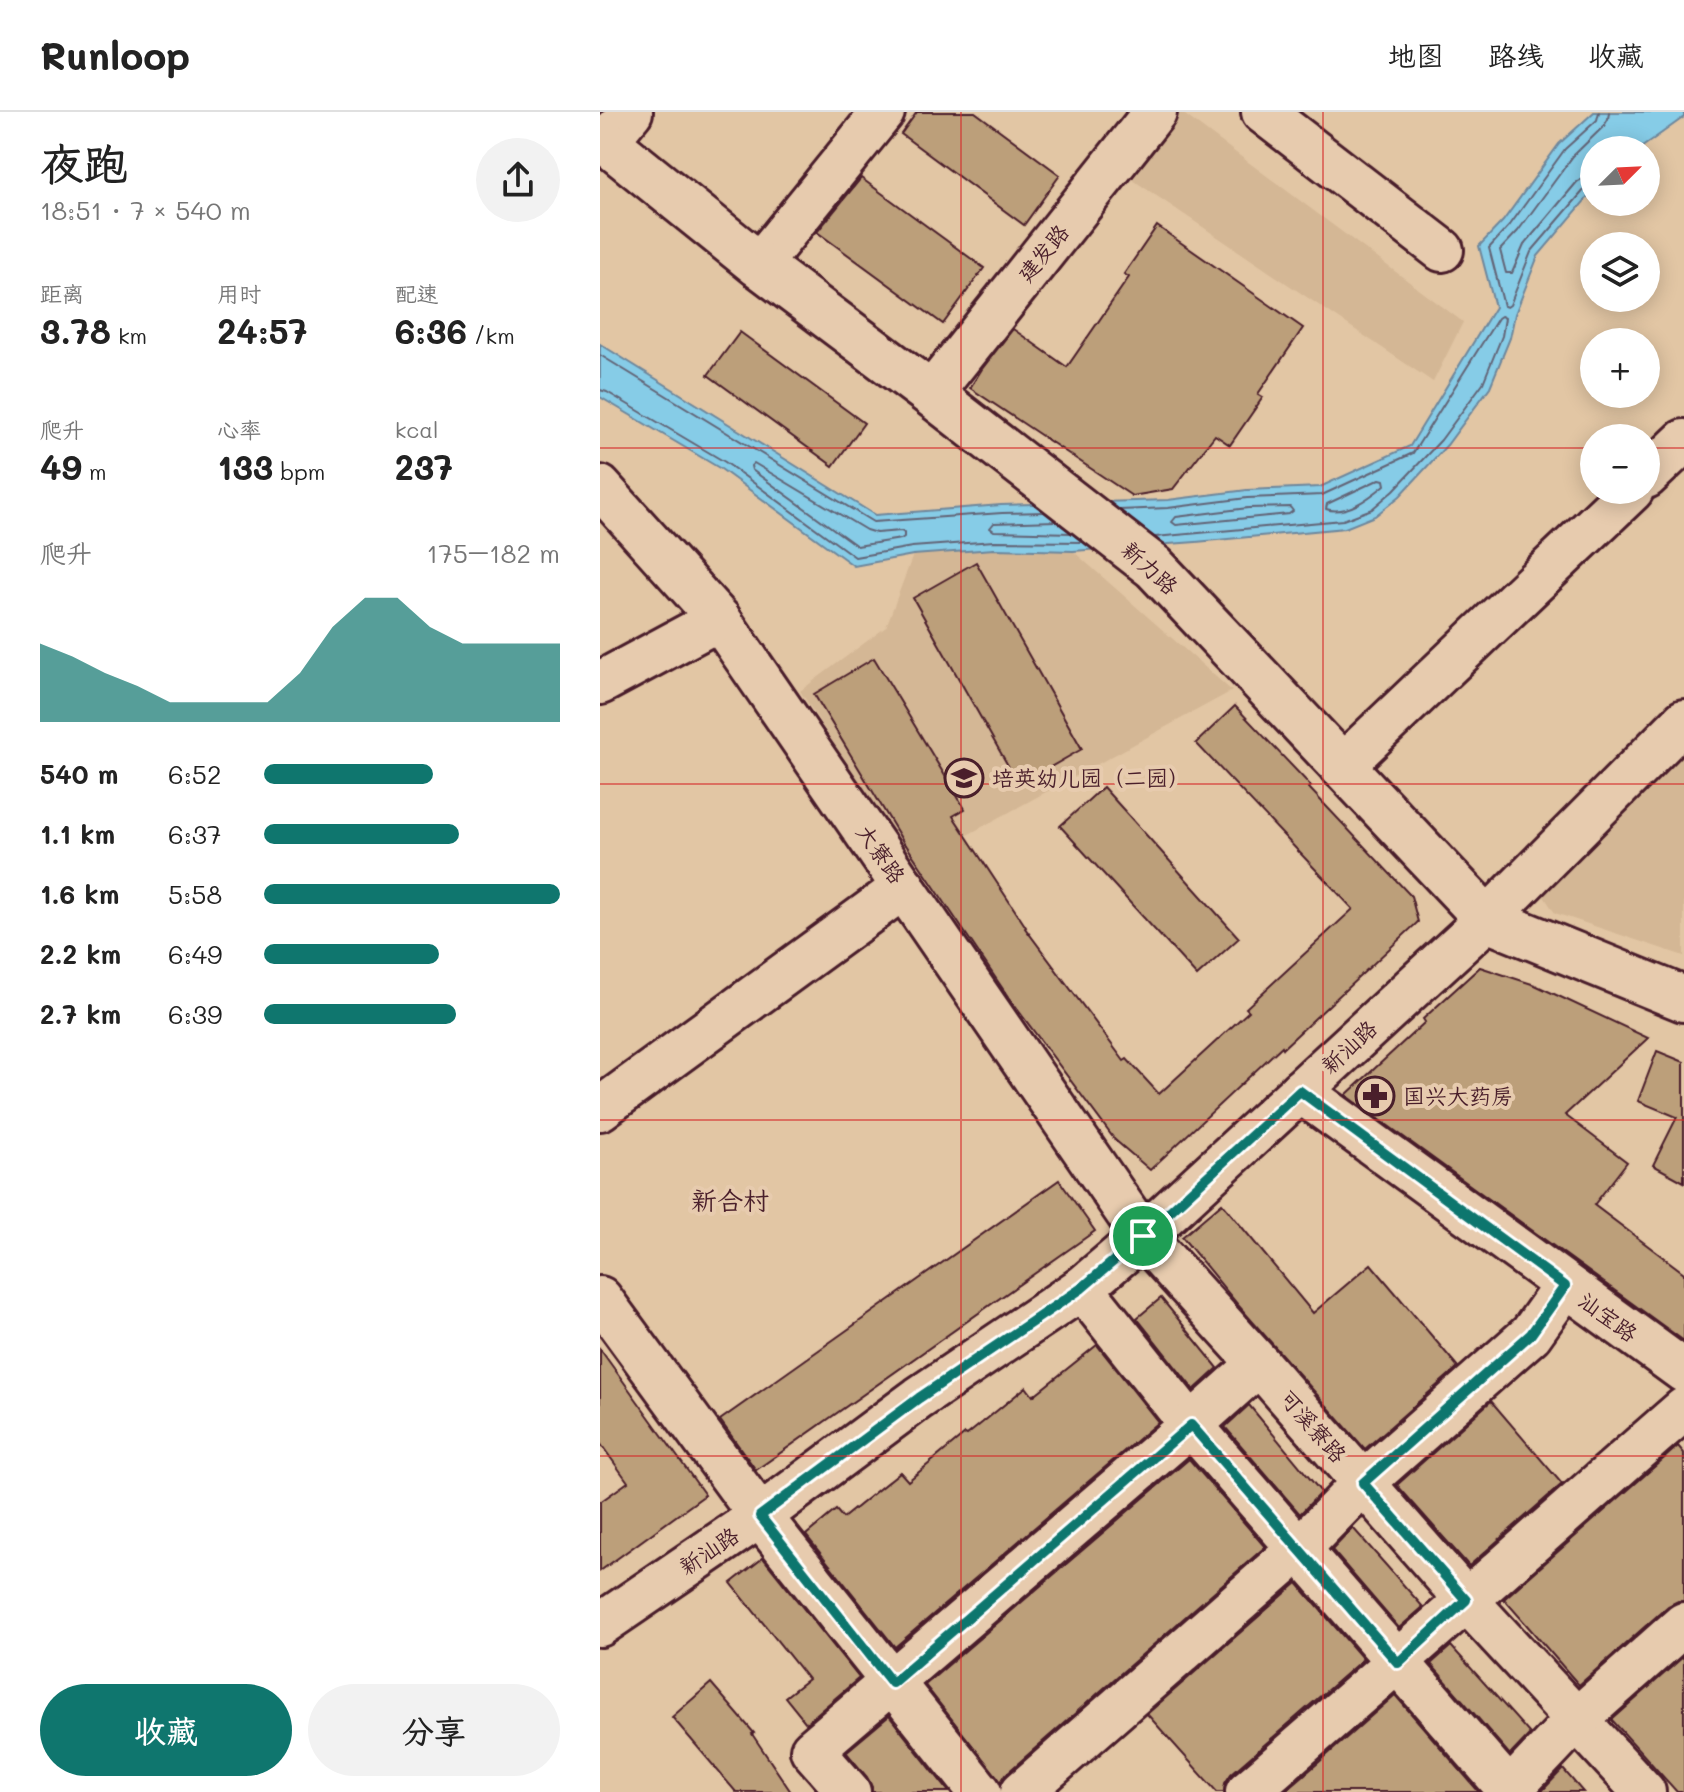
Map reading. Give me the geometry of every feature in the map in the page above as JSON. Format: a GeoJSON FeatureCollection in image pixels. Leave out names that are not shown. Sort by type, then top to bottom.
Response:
{"type":"FeatureCollection","features":[{"type":"Feature","properties":{"kind":"main road","name":"新力路"},"geometry":{"type":"LineString","coordinates":[[609,139],[759,265],[931,394],[1031,485],[1137,569],[1341,767],[1478,927],[1684,999]]}},
{"type":"Feature","properties":{"kind":"main road"},"geometry":{"type":"LineString","coordinates":[[609,139],[697,243],[1031,485]]}},
{"type":"Feature","properties":{"kind":"main road"},"geometry":{"type":"LineString","coordinates":[[1137,569],[1478,927],[1684,1023]]}},
{"type":"Feature","properties":{"kind":"street"},"geometry":{"type":"LineString","coordinates":[[759,265],[883,112]]}},
{"type":"Feature","properties":{"kind":"street","name":"建发路"},"geometry":{"type":"LineString","coordinates":[[931,394],[1155,112]]}},
{"type":"Feature","properties":{"kind":"street"},"geometry":{"type":"LineString","coordinates":[[1263,112],[1442,250]]}},
{"type":"Feature","properties":{"kind":"street"},"geometry":{"type":"LineString","coordinates":[[1660,464],[1684,441]]}},
{"type":"Feature","properties":{"kind":"street","name":"大寮路"},"geometry":{"type":"LineString","coordinates":[[600,487],[719,619],[1143,1236]]}},
{"type":"Feature","properties":{"kind":"street"},"geometry":{"type":"LineString","coordinates":[[1341,767],[1617,504]]}},
{"type":"Feature","properties":{"kind":"street"},"geometry":{"type":"LineString","coordinates":[[600,683],[719,619]]}},
{"type":"Feature","properties":{"kind":"street","name":"新汕路"},"geometry":{"type":"LineString","coordinates":[[600,1625],[760,1516],[919,1398],[1082,1288],[1143,1236],[1478,927],[1684,721]]}},
{"type":"Feature","properties":{"kind":"street"},"geometry":{"type":"LineString","coordinates":[[600,1109],[904,887]]}},
{"type":"Feature","properties":{"kind":"street","name":"汕宝路"},"geometry":{"type":"LineString","coordinates":[[1300,1091],[1684,1371]]}},
{"type":"Feature","properties":{"kind":"street","name":"可溪寮路"},"geometry":{"type":"LineString","coordinates":[[1143,1236],[1466,1600],[1644,1792]]}},
{"type":"Feature","properties":{"kind":"street"},"geometry":{"type":"LineString","coordinates":[[1022,1792],[1299,1549],[1363,1483],[1531,1334],[1565,1286]]}},
{"type":"Feature","properties":{"kind":"street"},"geometry":{"type":"LineString","coordinates":[[1082,1288],[1191,1425],[1509,1791],[1576,1720],[1684,1624]]}},
{"type":"Feature","properties":{"kind":"street"},"geometry":{"type":"LineString","coordinates":[[600,1298],[760,1516],[980,1792]]}},
{"type":"Feature","properties":{"kind":"street"},"geometry":{"type":"LineString","coordinates":[[849,1792],[812,1750],[1259,1364]]}},
{"type":"Feature","properties":{"kind":"street"},"geometry":{"type":"LineString","coordinates":[[1247,1792],[1398,1663],[1684,1409]]}},
{"type":"Feature","properties":{"kind":"shaded area"},"geometry":{"type":"Polygon","coordinates":[[[1178,112],[1463,322],[1433,382],[1133,180],[1178,112]]]}},
{"type":"Feature","properties":{"kind":"shaded area","name":"培英幼儿园（二园）"},"geometry":{"type":"Polygon","coordinates":[[[994,549],[1073,551],[1232,691],[912,865],[800,691],[886,627],[913,555],[994,549]]]}},
{"type":"Feature","properties":{"kind":"shaded area"},"geometry":{"type":"Polygon","coordinates":[[[1684,742],[1684,956],[1555,913],[1543,895],[1558,864],[1684,742]]]}},
{"type":"Feature","properties":{"kind":"water"},"geometry":{"type":"Polygon","coordinates":[[[1594,112],[1684,112],[1684,117],[1658,136],[1580,136],[1580,206],[1538,256],[1490,387],[1447,445],[1400,496],[1375,516],[1345,528],[1073,551],[994,549],[913,555],[854,566],[721,469],[600,397],[600,344],[875,515],[1001,505],[1168,500],[1247,490],[1320,487],[1410,446],[1495,307],[1479,246],[1503,221],[1559,144],[1594,112]]]}},
{"type":"Feature","properties":{"kind":"building"},"geometry":{"type":"Polygon","coordinates":[[[917,112],[975,112],[1060,175],[1024,225],[901,134],[917,112]]]}},
{"type":"Feature","properties":{"kind":"building"},"geometry":{"type":"Polygon","coordinates":[[[861,178],[984,268],[943,324],[817,232],[861,178]]]}},
{"type":"Feature","properties":{"kind":"building"},"geometry":{"type":"Polygon","coordinates":[[[1157,226],[1303,328],[1258,394],[1263,397],[1230,445],[1215,435],[1173,489],[1132,496],[970,388],[1013,329],[1067,367],[1129,277],[1124,274],[1157,226]]]}},
{"type":"Feature","properties":{"kind":"building"},"geometry":{"type":"Polygon","coordinates":[[[740,332],[864,423],[833,466],[708,375],[740,332]]]}},
{"type":"Feature","properties":{"kind":"building"},"geometry":{"type":"Polygon","coordinates":[[[976,562],[1082,749],[1019,785],[913,598],[976,562]]]}},
{"type":"Feature","properties":{"kind":"building"},"geometry":{"type":"Polygon","coordinates":[[[874,658],[965,809],[953,816],[1025,928],[1124,1061],[1127,1059],[1159,1094],[1353,909],[1196,743],[1235,706],[1411,896],[1418,922],[1150,1170],[1115,1140],[1009,998],[905,845],[814,694],[874,658]]]}},
{"type":"Feature","properties":{"kind":"building"},"geometry":{"type":"Polygon","coordinates":[[[1103,787],[1239,938],[1197,976],[1060,826],[1103,787]]]}},
{"type":"Feature","properties":{"kind":"building"},"geometry":{"type":"Polygon","coordinates":[[[1480,967],[1535,985],[1648,1038],[1565,1115],[1627,1162],[1594,1205],[1684,1273],[1684,1341],[1346,1095],[1480,967]]]}},
{"type":"Feature","properties":{"kind":"building"},"geometry":{"type":"Polygon","coordinates":[[[1657,1051],[1684,1062],[1684,1182],[1653,1165],[1677,1117],[1638,1101],[1657,1051]]]}},
{"type":"Feature","properties":{"kind":"building"},"geometry":{"type":"Polygon","coordinates":[[[1059,1180],[1095,1231],[756,1470],[720,1420],[1059,1180]]]}},
{"type":"Feature","properties":{"kind":"building"},"geometry":{"type":"Polygon","coordinates":[[[1222,1203],[1313,1313],[1371,1264],[1458,1367],[1365,1449],[1182,1237],[1222,1203]]]}},
{"type":"Feature","properties":{"kind":"building"},"geometry":{"type":"Polygon","coordinates":[[[1161,1298],[1218,1368],[1194,1390],[1137,1318],[1161,1298]]]}},
{"type":"Feature","properties":{"kind":"building"},"geometry":{"type":"Polygon","coordinates":[[[1097,1345],[1158,1422],[895,1647],[806,1535],[836,1510],[843,1518],[900,1472],[908,1481],[1026,1387],[1033,1396],[1097,1345]]]}},
{"type":"Feature","properties":{"kind":"building"},"geometry":{"type":"Polygon","coordinates":[[[600,1349],[705,1495],[600,1571],[600,1502],[628,1482],[600,1443],[600,1349]]]}},
{"type":"Feature","properties":{"kind":"building"},"geometry":{"type":"Polygon","coordinates":[[[1491,1401],[1562,1484],[1469,1566],[1397,1485],[1491,1401]]]}},
{"type":"Feature","properties":{"kind":"building"},"geometry":{"type":"Polygon","coordinates":[[[1249,1405],[1321,1492],[1300,1514],[1225,1427],[1249,1405]]]}},
{"type":"Feature","properties":{"kind":"building"},"geometry":{"type":"Polygon","coordinates":[[[1678,1446],[1684,1453],[1684,1601],[1668,1606],[1579,1685],[1504,1599],[1678,1446]]]}},
{"type":"Feature","properties":{"kind":"building"},"geometry":{"type":"Polygon","coordinates":[[[1189,1459],[1265,1547],[1006,1774],[1001,1782],[925,1685],[1189,1459]]]}},
{"type":"Feature","properties":{"kind":"building"},"geometry":{"type":"Polygon","coordinates":[[[1353,1528],[1423,1607],[1399,1628],[1332,1550],[1353,1528]]]}},
{"type":"Feature","properties":{"kind":"building"},"geometry":{"type":"Polygon","coordinates":[[[763,1558],[859,1678],[806,1723],[785,1697],[808,1679],[731,1583],[763,1558]]]}},
{"type":"Feature","properties":{"kind":"building"},"geometry":{"type":"Polygon","coordinates":[[[1297,1583],[1363,1659],[1231,1774],[1224,1792],[1217,1792],[1147,1714],[1297,1583]]]}},
{"type":"Feature","properties":{"kind":"building"},"geometry":{"type":"Polygon","coordinates":[[[1451,1646],[1530,1734],[1510,1755],[1431,1664],[1451,1646]]]}},
{"type":"Feature","properties":{"kind":"building"},"geometry":{"type":"Polygon","coordinates":[[[1684,1656],[1684,1792],[1677,1792],[1612,1720],[1684,1656]]]}},
{"type":"Feature","properties":{"kind":"building"},"geometry":{"type":"Polygon","coordinates":[[[711,1683],[754,1733],[791,1792],[736,1792],[672,1717],[711,1683]]]}},
{"type":"Feature","properties":{"kind":"building"},"geometry":{"type":"Polygon","coordinates":[[[1395,1695],[1479,1792],[1284,1792],[1318,1763],[1395,1695]]]}},
{"type":"Feature","properties":{"kind":"building"},"geometry":{"type":"Polygon","coordinates":[[[889,1716],[949,1792],[872,1792],[867,1777],[846,1752],[889,1716]]]}},
{"type":"Feature","properties":{"kind":"building"},"geometry":{"type":"Polygon","coordinates":[[[1563,1769],[1583,1792],[1541,1792],[1563,1769]]]}},
{"type":"Feature","properties":{"kind":"place","name":"培英幼儿园（二园）"},"geometry":{"type":"Point","coordinates":[964,778]}},
{"type":"Feature","properties":{"kind":"place","name":"国兴大药房"},"geometry":{"type":"Point","coordinates":[1375,1096]}},
{"type":"Feature","properties":{"kind":"district","name":"新合村"},"geometry":{"type":"Point","coordinates":[730,1201]}},
{"type":"Feature","properties":{"kind":"route"},"geometry":{"type":"LineString","coordinates":[[1300,1091],[1565,1286],[1531,1334],[1363,1483],[1466,1600],[1398,1663],[1191,1425],[892,1683],[760,1516],[919,1398],[1082,1288],[1143,1236],[1300,1091]]}}]}
